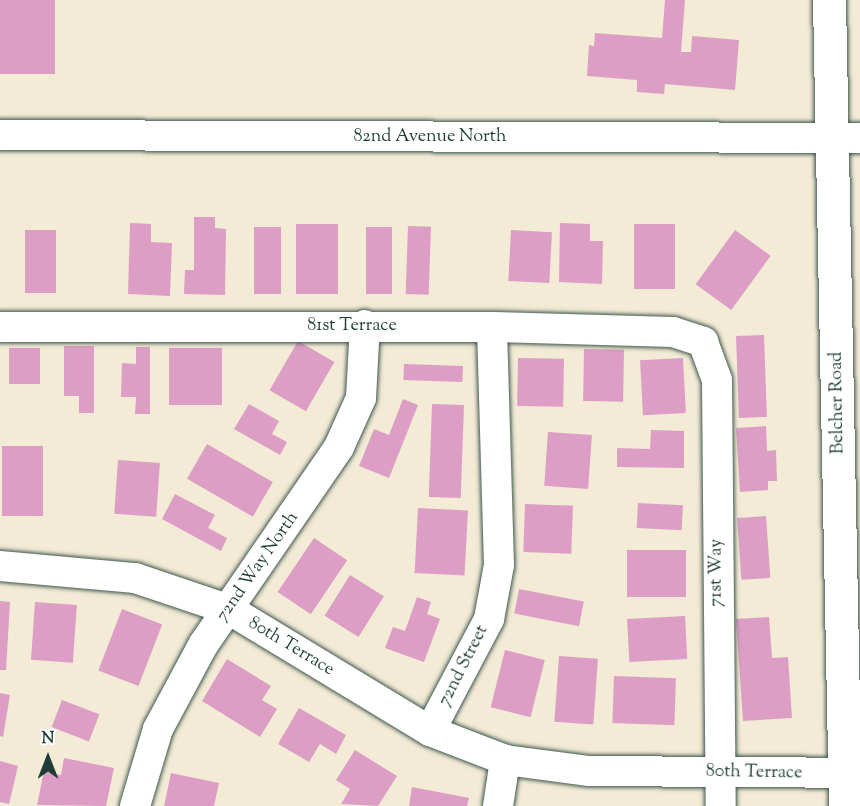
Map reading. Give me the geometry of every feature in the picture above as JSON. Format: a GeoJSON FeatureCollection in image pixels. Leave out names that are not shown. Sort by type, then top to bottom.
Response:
{"type":"FeatureCollection","features":[{"type":"Feature","properties":{"kind":"main road","name":"Belcher Road"},"geometry":{"type":"LineString","coordinates":[[829,0],[847,138],[852,773],[845,806]]}},
{"type":"Feature","properties":{"kind":"street","name":"82nd Avenue North"},"geometry":{"type":"LineString","coordinates":[[0,135],[847,138]]}},
{"type":"Feature","properties":{"kind":"street","name":"81st Terrace"},"geometry":{"type":"LineString","coordinates":[[0,327],[365,325],[492,327],[673,332],[703,342]]}},
{"type":"Feature","properties":{"kind":"street","name":"72nd Way North"},"geometry":{"type":"LineString","coordinates":[[135,806],[158,729],[203,645],[230,609],[339,447],[361,398],[365,325]]}},
{"type":"Feature","properties":{"kind":"street","name":"72nd Street"},"geometry":{"type":"LineString","coordinates":[[430,731],[489,619],[499,565],[492,327]]}},
{"type":"Feature","properties":{"kind":"street","name":"71st Way"},"geometry":{"type":"LineString","coordinates":[[703,342],[717,380],[718,772],[721,806]]}},
{"type":"Feature","properties":{"kind":"street","name":"80th Terrace"},"geometry":{"type":"LineString","coordinates":[[0,566],[135,578],[230,609],[430,731]]}},
{"type":"Feature","properties":{"kind":"street"},"geometry":{"type":"LineString","coordinates":[[430,731],[505,760],[498,806]]}},
{"type":"Feature","properties":{"kind":"street","name":"80th Terrace"},"geometry":{"type":"LineString","coordinates":[[505,760],[589,771],[852,773]]}},
{"type":"Feature","properties":{"kind":"building"},"geometry":{"type":"Polygon","coordinates":[[[0,0],[55,0],[55,74],[0,74],[0,0]]]}},
{"type":"Feature","properties":{"kind":"building"},"geometry":{"type":"Polygon","coordinates":[[[665,0],[685,0],[681,52],[691,52],[692,36],[739,40],[735,90],[665,84],[664,94],[637,92],[637,80],[587,76],[589,45],[594,46],[595,33],[662,38],[665,0]]]}},
{"type":"Feature","properties":{"kind":"building"},"geometry":{"type":"Polygon","coordinates":[[[194,217],[215,217],[215,228],[226,229],[225,295],[184,294],[185,270],[194,270],[194,217]]]}},
{"type":"Feature","properties":{"kind":"building"},"geometry":{"type":"Polygon","coordinates":[[[130,223],[151,224],[151,242],[172,243],[170,296],[128,294],[130,223]]]}},
{"type":"Feature","properties":{"kind":"building"},"geometry":{"type":"Polygon","coordinates":[[[560,223],[590,224],[590,241],[603,241],[602,284],[559,282],[560,223]]]}},
{"type":"Feature","properties":{"kind":"building"},"geometry":{"type":"Polygon","coordinates":[[[296,224],[338,224],[338,294],[296,294],[296,224]]]}},
{"type":"Feature","properties":{"kind":"building"},"geometry":{"type":"Polygon","coordinates":[[[634,224],[675,224],[675,289],[634,289],[634,224]]]}},
{"type":"Feature","properties":{"kind":"building"},"geometry":{"type":"Polygon","coordinates":[[[408,226],[431,227],[429,295],[406,294],[408,226]]]}},
{"type":"Feature","properties":{"kind":"building"},"geometry":{"type":"Polygon","coordinates":[[[254,227],[281,227],[281,294],[254,294],[254,227]]]}},
{"type":"Feature","properties":{"kind":"building"},"geometry":{"type":"Polygon","coordinates":[[[366,227],[392,227],[392,294],[366,294],[366,227]]]}},
{"type":"Feature","properties":{"kind":"building"},"geometry":{"type":"Polygon","coordinates":[[[25,230],[56,230],[56,293],[25,293],[25,230]]]}},
{"type":"Feature","properties":{"kind":"building"},"geometry":{"type":"Polygon","coordinates":[[[511,230],[552,232],[549,283],[508,281],[511,230]]]}},
{"type":"Feature","properties":{"kind":"building"},"geometry":{"type":"Polygon","coordinates":[[[735,230],[771,256],[731,310],[696,284],[735,230]]]}},
{"type":"Feature","properties":{"kind":"building"},"geometry":{"type":"Polygon","coordinates":[[[764,335],[767,417],[739,418],[736,336],[764,335]]]}},
{"type":"Feature","properties":{"kind":"building"},"geometry":{"type":"Polygon","coordinates":[[[298,341],[334,362],[306,411],[270,390],[298,341]]]}},
{"type":"Feature","properties":{"kind":"building"},"geometry":{"type":"Polygon","coordinates":[[[64,346],[94,346],[94,413],[79,413],[79,396],[64,396],[64,346]]]}},
{"type":"Feature","properties":{"kind":"building"},"geometry":{"type":"Polygon","coordinates":[[[136,347],[150,347],[150,414],[135,414],[136,397],[121,397],[122,363],[136,364],[136,347]]]}},
{"type":"Feature","properties":{"kind":"building"},"geometry":{"type":"Polygon","coordinates":[[[9,348],[40,348],[40,384],[9,384],[9,348]]]}},
{"type":"Feature","properties":{"kind":"building"},"geometry":{"type":"Polygon","coordinates":[[[169,348],[222,348],[222,405],[169,405],[169,348]]]}},
{"type":"Feature","properties":{"kind":"building"},"geometry":{"type":"Polygon","coordinates":[[[584,349],[624,350],[623,402],[583,401],[584,349]]]}},
{"type":"Feature","properties":{"kind":"building"},"geometry":{"type":"Polygon","coordinates":[[[518,358],[564,359],[563,407],[517,406],[518,358]]]}},
{"type":"Feature","properties":{"kind":"building"},"geometry":{"type":"Polygon","coordinates":[[[683,358],[686,413],[643,415],[640,360],[683,358]]]}},
{"type":"Feature","properties":{"kind":"building"},"geometry":{"type":"Polygon","coordinates":[[[404,364],[463,366],[462,382],[403,380],[404,364]]]}},
{"type":"Feature","properties":{"kind":"building"},"geometry":{"type":"Polygon","coordinates":[[[403,399],[418,405],[389,478],[359,466],[374,429],[389,435],[403,399]]]}},
{"type":"Feature","properties":{"kind":"building"},"geometry":{"type":"Polygon","coordinates":[[[249,404],[279,421],[272,434],[287,442],[280,455],[234,429],[249,404]]]}},
{"type":"Feature","properties":{"kind":"building"},"geometry":{"type":"Polygon","coordinates":[[[432,404],[464,405],[461,498],[429,497],[432,404]]]}},
{"type":"Feature","properties":{"kind":"building"},"geometry":{"type":"Polygon","coordinates":[[[766,426],[767,451],[776,450],[777,481],[768,481],[768,490],[740,492],[736,428],[766,426]]]}},
{"type":"Feature","properties":{"kind":"building"},"geometry":{"type":"Polygon","coordinates":[[[651,430],[684,431],[684,468],[617,467],[617,448],[650,449],[651,430]]]}},
{"type":"Feature","properties":{"kind":"building"},"geometry":{"type":"Polygon","coordinates":[[[548,432],[592,435],[588,489],[544,486],[548,432]]]}},
{"type":"Feature","properties":{"kind":"building"},"geometry":{"type":"Polygon","coordinates":[[[207,444],[273,482],[253,517],[187,479],[207,444]]]}},
{"type":"Feature","properties":{"kind":"building"},"geometry":{"type":"Polygon","coordinates":[[[2,446],[43,446],[43,516],[2,516],[2,446]]]}},
{"type":"Feature","properties":{"kind":"building"},"geometry":{"type":"Polygon","coordinates":[[[118,460],[160,463],[156,517],[114,514],[118,460]]]}},
{"type":"Feature","properties":{"kind":"building"},"geometry":{"type":"Polygon","coordinates":[[[175,494],[215,515],[208,528],[227,538],[221,551],[162,519],[175,494]]]}},
{"type":"Feature","properties":{"kind":"building"},"geometry":{"type":"Polygon","coordinates":[[[638,503],[683,505],[682,530],[637,528],[638,503]]]}},
{"type":"Feature","properties":{"kind":"building"},"geometry":{"type":"Polygon","coordinates":[[[525,504],[573,506],[571,554],[523,552],[525,504]]]}},
{"type":"Feature","properties":{"kind":"building"},"geometry":{"type":"Polygon","coordinates":[[[418,508],[468,511],[465,576],[415,573],[418,508]]]}},
{"type":"Feature","properties":{"kind":"building"},"geometry":{"type":"Polygon","coordinates":[[[766,516],[770,578],[741,580],[737,518],[766,516]]]}},
{"type":"Feature","properties":{"kind":"building"},"geometry":{"type":"Polygon","coordinates":[[[314,538],[347,560],[311,614],[278,592],[314,538]]]}},
{"type":"Feature","properties":{"kind":"building"},"geometry":{"type":"Polygon","coordinates":[[[627,550],[686,550],[686,597],[627,597],[627,550]]]}},
{"type":"Feature","properties":{"kind":"building"},"geometry":{"type":"Polygon","coordinates":[[[350,575],[384,596],[358,637],[325,616],[350,575]]]}},
{"type":"Feature","properties":{"kind":"building"},"geometry":{"type":"Polygon","coordinates":[[[519,589],[584,602],[579,626],[514,614],[519,589]]]}},
{"type":"Feature","properties":{"kind":"building"},"geometry":{"type":"Polygon","coordinates":[[[417,597],[431,602],[427,614],[440,619],[424,662],[385,648],[393,627],[405,631],[417,597]]]}},
{"type":"Feature","properties":{"kind":"building"},"geometry":{"type":"Polygon","coordinates":[[[0,601],[10,602],[6,670],[0,670],[0,601]]]}},
{"type":"Feature","properties":{"kind":"building"},"geometry":{"type":"Polygon","coordinates":[[[35,602],[77,605],[73,663],[31,660],[35,602]]]}},
{"type":"Feature","properties":{"kind":"building"},"geometry":{"type":"Polygon","coordinates":[[[122,609],[162,624],[138,686],[98,671],[122,609]]]}},
{"type":"Feature","properties":{"kind":"building"},"geometry":{"type":"Polygon","coordinates":[[[685,616],[687,659],[629,662],[627,619],[685,616]]]}},
{"type":"Feature","properties":{"kind":"building"},"geometry":{"type":"Polygon","coordinates":[[[769,617],[772,658],[788,657],[792,718],[743,721],[736,619],[769,617]]]}},
{"type":"Feature","properties":{"kind":"building"},"geometry":{"type":"Polygon","coordinates":[[[505,650],[545,660],[531,717],[491,707],[505,650]]]}},
{"type":"Feature","properties":{"kind":"building"},"geometry":{"type":"Polygon","coordinates":[[[559,656],[598,659],[593,725],[554,722],[559,656]]]}},
{"type":"Feature","properties":{"kind":"building"},"geometry":{"type":"Polygon","coordinates":[[[227,659],[271,686],[262,700],[277,709],[260,737],[202,701],[227,659]]]}},
{"type":"Feature","properties":{"kind":"building"},"geometry":{"type":"Polygon","coordinates":[[[614,676],[676,678],[674,725],[612,723],[614,676]]]}},
{"type":"Feature","properties":{"kind":"building"},"geometry":{"type":"Polygon","coordinates":[[[0,693],[10,695],[3,737],[0,736],[0,693]]]}},
{"type":"Feature","properties":{"kind":"building"},"geometry":{"type":"Polygon","coordinates":[[[62,700],[99,714],[89,741],[52,727],[62,700]]]}},
{"type":"Feature","properties":{"kind":"building"},"geometry":{"type":"Polygon","coordinates":[[[299,708],[346,735],[336,754],[320,744],[309,762],[278,744],[299,708]]]}},
{"type":"Feature","properties":{"kind":"building"},"geometry":{"type":"Polygon","coordinates":[[[355,750],[397,776],[378,806],[341,804],[350,789],[336,780],[355,750]]]}},
{"type":"Feature","properties":{"kind":"building"},"geometry":{"type":"Polygon","coordinates":[[[64,758],[114,768],[106,806],[37,805],[44,771],[61,775],[64,758]]]}},
{"type":"Feature","properties":{"kind":"building"},"geometry":{"type":"Polygon","coordinates":[[[0,761],[18,766],[9,804],[0,802],[0,761]]]}},
{"type":"Feature","properties":{"kind":"building"},"geometry":{"type":"Polygon","coordinates":[[[171,773],[219,783],[214,806],[164,806],[171,773]]]}},
{"type":"Feature","properties":{"kind":"building"},"geometry":{"type":"Polygon","coordinates":[[[412,787],[469,798],[467,806],[409,806],[412,787]]]}}]}
